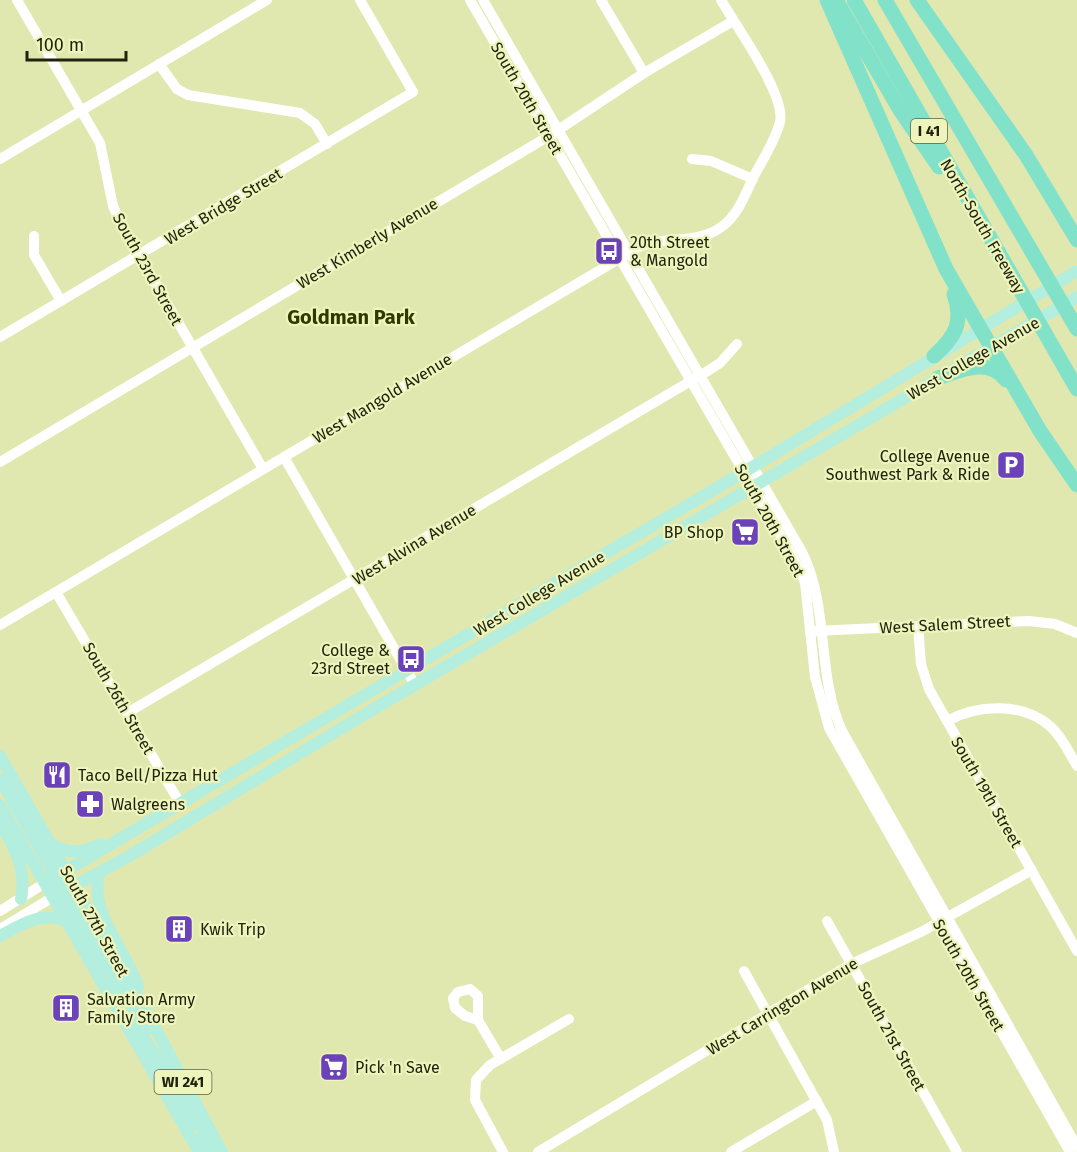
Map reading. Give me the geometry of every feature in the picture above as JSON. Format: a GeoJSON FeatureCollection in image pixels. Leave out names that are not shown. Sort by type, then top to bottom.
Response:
{"type":"FeatureCollection","features":[{"type":"Feature","properties":{"kind":"highway"},"geometry":{"type":"LineString","coordinates":[[827,0],[945,269],[958,308],[959,324],[949,343],[934,356]]}},
{"type":"Feature","properties":{"kind":"highway"},"geometry":{"type":"LineString","coordinates":[[836,0],[900,110],[1003,262]]}},
{"type":"Feature","properties":{"kind":"highway","name":"North-South Freeway"},"geometry":{"type":"LineString","coordinates":[[854,0],[1077,388]]}},
{"type":"Feature","properties":{"kind":"highway","name":"North-South Freeway"},"geometry":{"type":"LineString","coordinates":[[885,0],[1077,329]]}},
{"type":"Feature","properties":{"kind":"highway"},"geometry":{"type":"LineString","coordinates":[[896,0],[999,195]]}},
{"type":"Feature","properties":{"kind":"highway"},"geometry":{"type":"LineString","coordinates":[[917,0],[1026,155],[1077,240]]}},
{"type":"Feature","properties":{"kind":"highway"},"geometry":{"type":"LineString","coordinates":[[1057,204],[1077,228]]}},
{"type":"Feature","properties":{"kind":"highway"},"geometry":{"type":"LineString","coordinates":[[945,269],[1020,397],[1077,485]]}},
{"type":"Feature","properties":{"kind":"highway"},"geometry":{"type":"LineString","coordinates":[[938,378],[973,367],[986,367],[1002,374],[1020,397]]}},
{"type":"Feature","properties":{"kind":"main road","name":"West College Avenue"},"geometry":{"type":"LineString","coordinates":[[45,884],[748,469],[1073,273]]}},
{"type":"Feature","properties":{"kind":"main road","name":"West College Avenue"},"geometry":{"type":"LineString","coordinates":[[58,895],[1077,297]]}},
{"type":"Feature","properties":{"kind":"main road","name":"South 27th Street"},"geometry":{"type":"LineString","coordinates":[[0,756],[52,845],[62,874],[75,886],[222,1152]]}},
{"type":"Feature","properties":{"kind":"main road"},"geometry":{"type":"LineString","coordinates":[[0,780],[62,874]]}},
{"type":"Feature","properties":{"kind":"main road","name":"South 27th Street"},"geometry":{"type":"LineString","coordinates":[[0,806],[45,884],[58,895],[67,921],[199,1152]]}},
{"type":"Feature","properties":{"kind":"main road"},"geometry":{"type":"LineString","coordinates":[[52,845],[64,852],[81,852],[140,821],[176,807]]}},
{"type":"Feature","properties":{"kind":"main road"},"geometry":{"type":"LineString","coordinates":[[0,822],[20,861],[23,879],[21,899]]}},
{"type":"Feature","properties":{"kind":"main road"},"geometry":{"type":"LineString","coordinates":[[99,873],[96,892],[100,907],[132,969],[146,1011]]}},
{"type":"Feature","properties":{"kind":"main road"},"geometry":{"type":"LineString","coordinates":[[58,895],[116,984],[172,1061]]}},
{"type":"Feature","properties":{"kind":"main road"},"geometry":{"type":"LineString","coordinates":[[0,936],[23,923],[41,917],[51,916],[67,921]]}},
{"type":"Feature","properties":{"kind":"main road"},"geometry":{"type":"LineString","coordinates":[[115,1006],[130,1019],[157,1057],[194,1122],[203,1130],[209,1129]]}},
{"type":"Feature","properties":{"kind":"main road"},"geometry":{"type":"LineString","coordinates":[[192,1140],[202,1139],[211,1152]]}},
{"type":"Feature","properties":{"kind":"street","name":"South 23rd Street"},"geometry":{"type":"LineString","coordinates":[[17,0],[99,143],[113,206],[139,256],[263,469]]}},
{"type":"Feature","properties":{"kind":"street"},"geometry":{"type":"LineString","coordinates":[[0,159],[267,0]]}},
{"type":"Feature","properties":{"kind":"street","name":"West Bridge Street"},"geometry":{"type":"LineString","coordinates":[[0,337],[413,92],[360,0]]}},
{"type":"Feature","properties":{"kind":"street","name":"South 20th Street"},"geometry":{"type":"LineString","coordinates":[[470,0],[553,132],[757,483],[805,583],[817,631],[825,680],[835,716],[943,919],[1072,1148]]}},
{"type":"Feature","properties":{"kind":"street","name":"South 20th Street"},"geometry":{"type":"LineString","coordinates":[[483,0],[553,132]]}},
{"type":"Feature","properties":{"kind":"street"},"geometry":{"type":"LineString","coordinates":[[601,0],[644,73]]}},
{"type":"Feature","properties":{"kind":"street","name":"West Mangold Avenue"},"geometry":{"type":"LineString","coordinates":[[0,625],[625,255],[657,240],[698,237],[719,229],[737,210],[780,122],[780,103],[720,0]]}},
{"type":"Feature","properties":{"kind":"street","name":"West Kimberly Avenue"},"geometry":{"type":"LineString","coordinates":[[0,462],[553,132],[644,73],[733,21]]}},
{"type":"Feature","properties":{"kind":"street"},"geometry":{"type":"LineString","coordinates":[[159,64],[177,89],[188,95],[300,113],[315,124],[327,144]]}},
{"type":"Feature","properties":{"kind":"street"},"geometry":{"type":"LineString","coordinates":[[692,159],[711,161],[753,179]]}},
{"type":"Feature","properties":{"kind":"street"},"geometry":{"type":"LineString","coordinates":[[34,236],[34,255],[61,301]]}},
{"type":"Feature","properties":{"kind":"street","name":"West Alvina Avenue"},"geometry":{"type":"LineString","coordinates":[[127,713],[696,378],[720,363],[737,344]]}},
{"type":"Feature","properties":{"kind":"street"},"geometry":{"type":"LineString","coordinates":[[284,457],[415,685]]}},
{"type":"Feature","properties":{"kind":"street","name":"South 26th Street"},"geometry":{"type":"LineString","coordinates":[[56,591],[127,713],[176,807]]}},
{"type":"Feature","properties":{"kind":"street","name":"West Salem Street"},"geometry":{"type":"LineString","coordinates":[[817,631],[1029,621],[1055,624],[1077,633]]}},
{"type":"Feature","properties":{"kind":"street","name":"South 19th Street"},"geometry":{"type":"LineString","coordinates":[[918,626],[920,656],[926,682],[1077,951]]}},
{"type":"Feature","properties":{"kind":"street"},"geometry":{"type":"LineString","coordinates":[[947,721],[963,713],[981,710],[1013,710],[1032,715],[1057,733],[1077,766]]}},
{"type":"Feature","properties":{"kind":"street","name":"West Carrington Avenue"},"geometry":{"type":"LineString","coordinates":[[538,1152],[851,964],[943,919],[1032,870]]}},
{"type":"Feature","properties":{"kind":"street","name":"West College Avenue"},"geometry":{"type":"LineString","coordinates":[[0,911],[45,884]]}},
{"type":"Feature","properties":{"kind":"street","name":"West College Avenue"},"geometry":{"type":"LineString","coordinates":[[0,929],[58,895]]}},
{"type":"Feature","properties":{"kind":"street","name":"South 21st Street"},"geometry":{"type":"LineString","coordinates":[[827,921],[957,1152]]}},
{"type":"Feature","properties":{"kind":"street"},"geometry":{"type":"LineString","coordinates":[[744,971],[817,1101],[830,1128],[834,1152]]}},
{"type":"Feature","properties":{"kind":"street"},"geometry":{"type":"LineString","coordinates":[[503,1152],[473,1093],[479,1075],[501,1059],[569,1019]]}},
{"type":"Feature","properties":{"kind":"street"},"geometry":{"type":"LineString","coordinates":[[478,1020],[501,1059]]}},
{"type":"Feature","properties":{"kind":"street"},"geometry":{"type":"LineString","coordinates":[[731,1152],[817,1101]]}},
{"type":"Feature","properties":{"kind":"place","name":"20th Street & Mangold"},"geometry":{"type":"Point","coordinates":[609,251]}},
{"type":"Feature","properties":{"kind":"place","name":"College Avenue Southwest Park & Ride"},"geometry":{"type":"Point","coordinates":[1011,465]}},
{"type":"Feature","properties":{"kind":"place","name":"BP Shop"},"geometry":{"type":"Point","coordinates":[745,532]}},
{"type":"Feature","properties":{"kind":"place","name":"College & 23rd Street"},"geometry":{"type":"Point","coordinates":[411,659]}},
{"type":"Feature","properties":{"kind":"place","name":"Taco Bell/Pizza Hut"},"geometry":{"type":"Point","coordinates":[57,775]}},
{"type":"Feature","properties":{"kind":"place","name":"Walgreens"},"geometry":{"type":"Point","coordinates":[90,804]}},
{"type":"Feature","properties":{"kind":"place","name":"Kwik Trip"},"geometry":{"type":"Point","coordinates":[179,929]}},
{"type":"Feature","properties":{"kind":"place","name":"Salvation Army Family Store"},"geometry":{"type":"Point","coordinates":[66,1008]}},
{"type":"Feature","properties":{"kind":"place","name":"Pick 'n Save"},"geometry":{"type":"Point","coordinates":[334,1067]}},
{"type":"Feature","properties":{"kind":"district","name":"Goldman Park"},"geometry":{"type":"Point","coordinates":[351,317]}}]}
